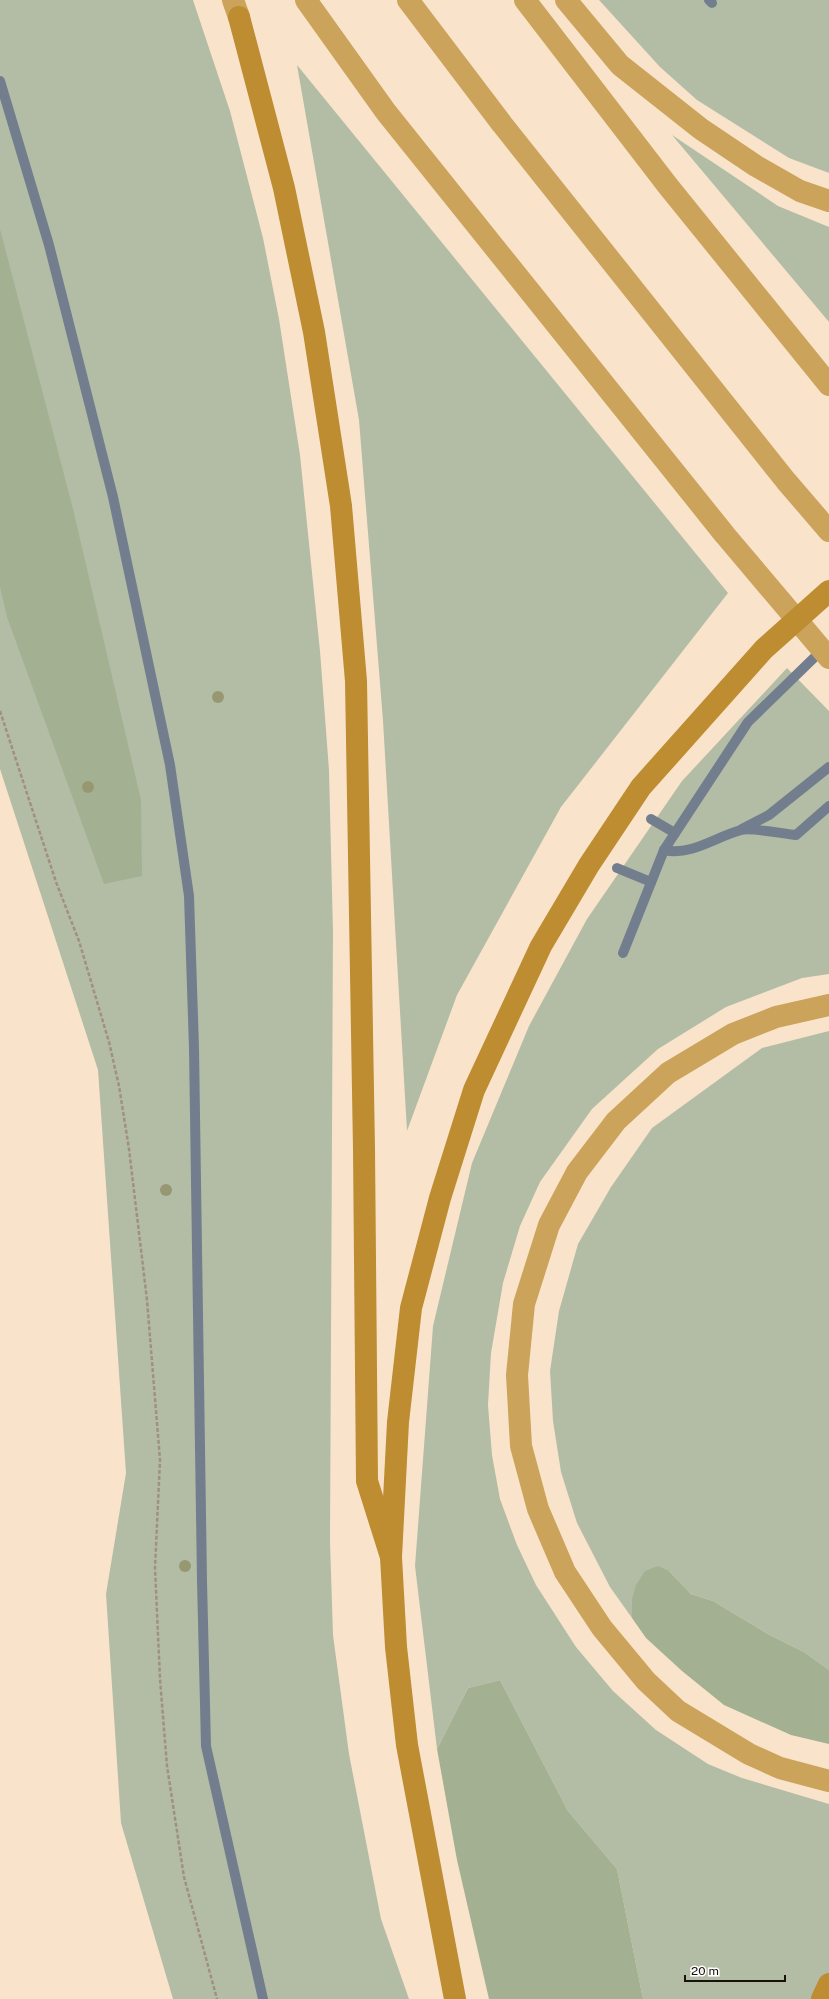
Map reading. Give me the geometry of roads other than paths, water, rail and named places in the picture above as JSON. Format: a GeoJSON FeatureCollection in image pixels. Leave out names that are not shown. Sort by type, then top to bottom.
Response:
{"type":"FeatureCollection","features":[{"type":"Feature","properties":{"kind":"highway"},"geometry":{"type":"LineString","coordinates":[[306,0],[386,112],[725,535],[829,658]]}},
{"type":"Feature","properties":{"kind":"highway"},"geometry":{"type":"LineString","coordinates":[[408,0],[502,124],[786,481],[829,531]]}},
{"type":"Feature","properties":{"kind":"highway"},"geometry":{"type":"LineString","coordinates":[[525,0],[668,186],[829,385]]}},
{"type":"Feature","properties":{"kind":"highway"},"geometry":{"type":"LineString","coordinates":[[566,0],[620,65],[701,129],[756,166],[794,187],[829,201]]}},
{"type":"Feature","properties":{"kind":"highway"},"geometry":{"type":"LineString","coordinates":[[236,8],[284,188],[313,325],[341,506],[356,681],[364,1141],[367,1480],[391,1557]]}},
{"type":"Feature","properties":{"kind":"highway"},"geometry":{"type":"LineString","coordinates":[[455,1999],[406,1745],[396,1647],[391,1557],[398,1422],[411,1308],[440,1198],[474,1090],[541,946],[589,864],[641,787],[764,649],[829,591]]}},
{"type":"Feature","properties":{"kind":"highway"},"geometry":{"type":"LineString","coordinates":[[829,1005],[776,1017],[733,1034],[668,1073],[616,1121],[577,1172],[549,1225],[524,1304],[516,1375],[521,1446],[538,1509],[565,1572],[602,1628],[646,1682],[678,1711],[749,1754],[780,1768],[829,1781]]}},
{"type":"Feature","properties":{"kind":"highway"},"geometry":{"type":"LineString","coordinates":[[822,1999],[829,1984]]}},
{"type":"Feature","properties":{"kind":"waterway"},"geometry":{"type":"LineString","coordinates":[[709,0],[712,3]]}},
{"type":"Feature","properties":{"kind":"waterway"},"geometry":{"type":"LineString","coordinates":[[0,81],[49,245],[113,497],[170,765],[189,896],[194,1048],[206,1746],[263,1999]]}},
{"type":"Feature","properties":{"kind":"waterway"},"geometry":{"type":"LineString","coordinates":[[623,953],[664,850],[748,722],[823,649]]}},
{"type":"Feature","properties":{"kind":"waterway"},"geometry":{"type":"LineString","coordinates":[[742,829],[769,815],[829,767]]}},
{"type":"Feature","properties":{"kind":"waterway"},"geometry":{"type":"LineString","coordinates":[[664,850],[674,851],[694,848],[745,829],[796,835],[829,806]]}},
{"type":"Feature","properties":{"kind":"waterway"},"geometry":{"type":"LineString","coordinates":[[651,819],[675,833]]}},
{"type":"Feature","properties":{"kind":"waterway"},"geometry":{"type":"LineString","coordinates":[[617,868],[651,882]]}}]}
